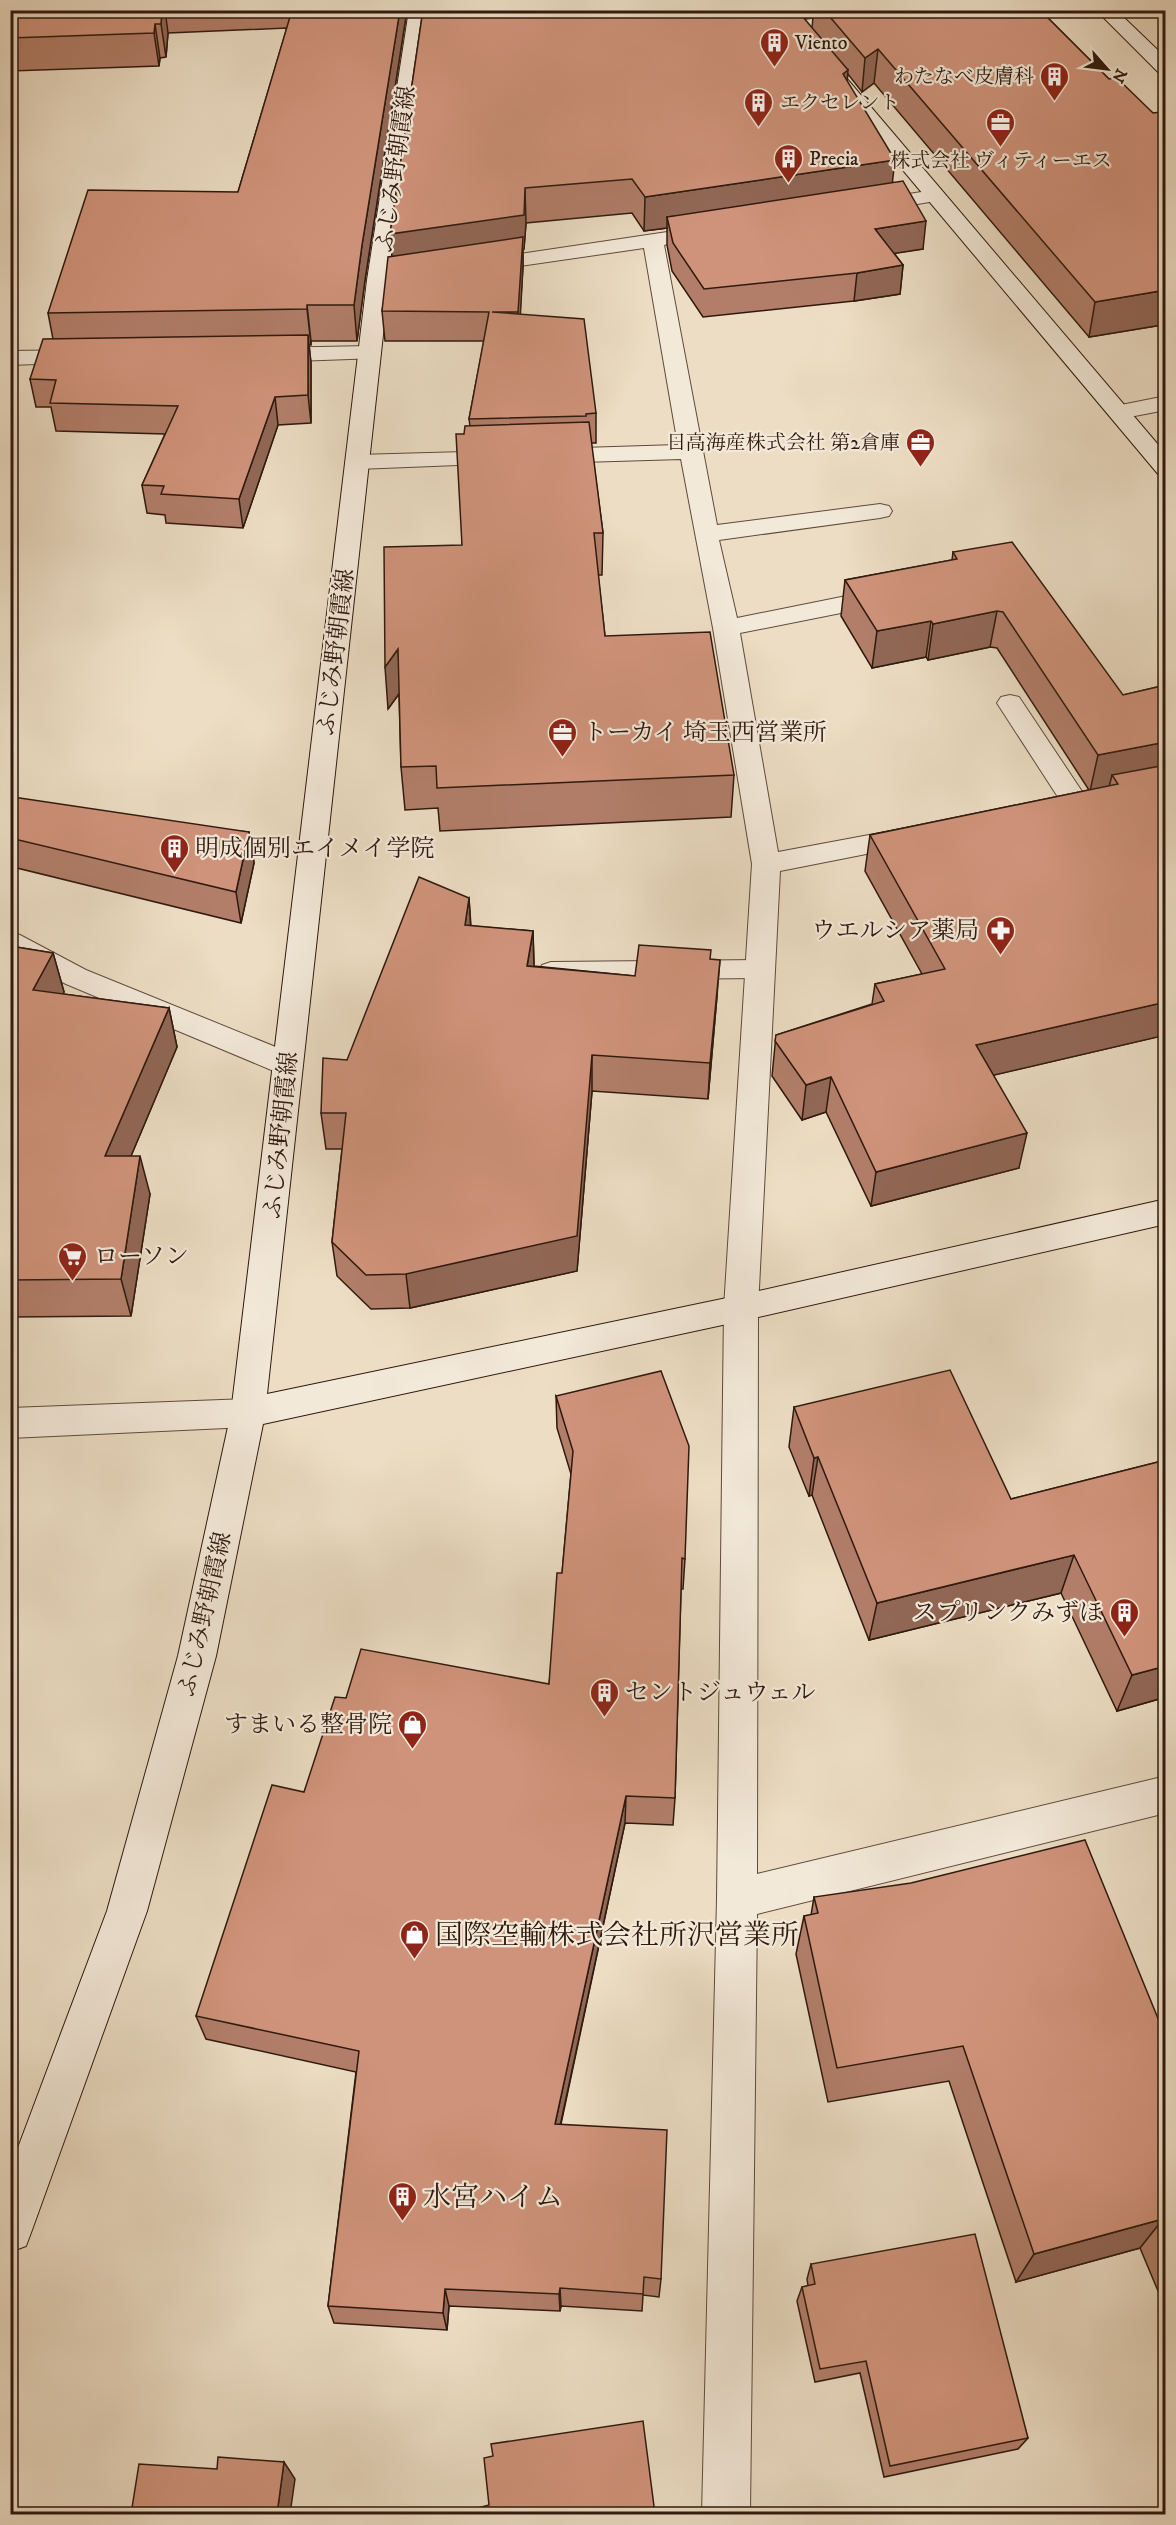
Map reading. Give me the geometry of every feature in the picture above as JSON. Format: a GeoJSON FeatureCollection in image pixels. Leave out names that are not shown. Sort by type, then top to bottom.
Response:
{"type":"FeatureCollection","features":[{"type":"Feature","properties":{"kind":"street","name":"ふじみ野朝霞線"},"geometry":{"type":"LineString","coordinates":[[10,2230],[127,1911],[197,1656],[248,1413],[370,353],[390,279],[418,10]]}},
{"type":"Feature","properties":{"kind":"street"},"geometry":{"type":"LineString","coordinates":[[781,10],[809,45]]}},
{"type":"Feature","properties":{"kind":"street"},"geometry":{"type":"LineString","coordinates":[[794,27],[912,10]]}},
{"type":"Feature","properties":{"kind":"street"},"geometry":{"type":"LineString","coordinates":[[1105,10],[1166,69]]}},
{"type":"Feature","properties":{"kind":"street"},"geometry":{"type":"LineString","coordinates":[[831,71],[1166,469]]}},
{"type":"Feature","properties":{"kind":"street"},"geometry":{"type":"LineString","coordinates":[[852,209],[934,196]]}},
{"type":"Feature","properties":{"kind":"street"},"geometry":{"type":"LineString","coordinates":[[459,269],[688,235]]}},
{"type":"Feature","properties":{"kind":"street"},"geometry":{"type":"LineString","coordinates":[[653,240],[706,534],[726,628],[766,864],[741,1308],[737,1899],[726,2514]]}},
{"type":"Feature","properties":{"kind":"street"},"geometry":{"type":"LineString","coordinates":[[250,355],[370,353]]}},
{"type":"Feature","properties":{"kind":"street"},"geometry":{"type":"LineString","coordinates":[[10,358],[106,356]]}},
{"type":"Feature","properties":{"kind":"street"},"geometry":{"type":"LineString","coordinates":[[1119,412],[1166,403]]}},
{"type":"Feature","properties":{"kind":"street"},"geometry":{"type":"LineString","coordinates":[[357,462],[691,452]]}},
{"type":"Feature","properties":{"kind":"street"},"geometry":{"type":"LineString","coordinates":[[706,534],[880,511]]}},
{"type":"Feature","properties":{"kind":"street"},"geometry":{"type":"LineString","coordinates":[[726,628],[906,592]]}},
{"type":"Feature","properties":{"kind":"street"},"geometry":{"type":"LineString","coordinates":[[1010,703],[1077,805]]}},
{"type":"Feature","properties":{"kind":"street"},"geometry":{"type":"LineString","coordinates":[[766,864],[939,831]]}},
{"type":"Feature","properties":{"kind":"street"},"geometry":{"type":"LineString","coordinates":[[10,942],[76,976],[287,1064]]}},
{"type":"Feature","properties":{"kind":"street"},"geometry":{"type":"LineString","coordinates":[[10,1423],[248,1413],[741,1308],[1166,1211]]}},
{"type":"Feature","properties":{"kind":"street"},"geometry":{"type":"LineString","coordinates":[[737,1899],[1166,1794]]}},
{"type":"Feature","properties":{"kind":"lane"},"geometry":{"type":"LineString","coordinates":[[550,971],[760,969]]}},
{"type":"Feature","properties":{"kind":"building"},"geometry":{"type":"Polygon","coordinates":[[[10,10],[162,10],[161,24],[155,24],[154,33],[10,38],[10,10]]]}},
{"type":"Feature","properties":{"kind":"building"},"geometry":{"type":"Polygon","coordinates":[[[292,10],[400,10],[354,305],[307,305],[307,309],[48,313],[88,190],[238,192],[292,10]]]}},
{"type":"Feature","properties":{"kind":"building"},"geometry":{"type":"Polygon","coordinates":[[[423,10],[797,10],[848,70],[843,74],[895,160],[645,197],[632,179],[525,188],[524,215],[390,234],[423,10]]]}},
{"type":"Feature","properties":{"kind":"building"},"geometry":{"type":"Polygon","coordinates":[[[824,10],[1040,10],[1109,79],[1117,78],[1153,113],[1161,112],[1166,116],[1166,290],[1095,302],[878,49],[865,58],[824,10]]]}},
{"type":"Feature","properties":{"kind":"building"},"geometry":{"type":"Polygon","coordinates":[[[903,181],[926,221],[875,229],[903,265],[857,273],[704,289],[673,243],[667,217],[903,181]]]}},
{"type":"Feature","properties":{"kind":"building"},"geometry":{"type":"Polygon","coordinates":[[[523,237],[518,312],[492,312],[584,319],[596,413],[586,414],[586,416],[469,419],[489,312],[382,311],[388,257],[523,237]]]}},
{"type":"Feature","properties":{"kind":"building"},"geometry":{"type":"Polygon","coordinates":[[[308,335],[308,395],[275,397],[239,499],[161,494],[164,486],[142,485],[178,406],[50,403],[56,380],[30,379],[43,339],[308,335]]]}},
{"type":"Feature","properties":{"kind":"building"},"geometry":{"type":"Polygon","coordinates":[[[589,422],[603,533],[594,533],[605,636],[710,632],[734,775],[437,788],[436,766],[401,767],[398,649],[385,667],[384,547],[462,545],[456,434],[464,434],[465,426],[589,422]]]}},
{"type":"Feature","properties":{"kind":"building"},"geometry":{"type":"Polygon","coordinates":[[[1012,542],[1123,695],[1166,685],[1166,742],[1098,755],[1003,612],[997,611],[933,624],[931,621],[877,631],[845,580],[957,559],[953,552],[1012,542]]]}},
{"type":"Feature","properties":{"kind":"building"},"geometry":{"type":"Polygon","coordinates":[[[1166,765],[1166,1002],[976,1045],[1027,1133],[876,1172],[831,1077],[806,1085],[775,1041],[776,1035],[884,1001],[875,984],[945,969],[870,835],[1118,784],[1112,775],[1166,765]]]}},
{"type":"Feature","properties":{"kind":"building"},"geometry":{"type":"Polygon","coordinates":[[[13,797],[249,832],[236,892],[10,838],[10,808],[13,797]]]}},
{"type":"Feature","properties":{"kind":"building"},"geometry":{"type":"Polygon","coordinates":[[[419,877],[469,898],[465,925],[533,931],[527,966],[635,976],[639,945],[711,950],[710,959],[720,960],[710,1063],[592,1055],[577,1236],[406,1274],[366,1275],[332,1242],[346,1113],[321,1113],[323,1058],[347,1060],[419,877]]]}},
{"type":"Feature","properties":{"kind":"building"},"geometry":{"type":"Polygon","coordinates":[[[10,946],[53,953],[33,990],[169,1008],[105,1156],[140,1156],[121,1279],[10,1280],[10,946]]]}},
{"type":"Feature","properties":{"kind":"building"},"geometry":{"type":"Polygon","coordinates":[[[950,1370],[1011,1499],[1166,1460],[1166,1666],[1132,1675],[1074,1555],[877,1603],[818,1457],[814,1458],[794,1407],[950,1370]]]}},
{"type":"Feature","properties":{"kind":"building"},"geometry":{"type":"Polygon","coordinates":[[[661,1371],[689,1446],[685,1559],[682,1558],[675,1798],[626,1796],[555,2124],[667,2130],[661,2279],[644,2277],[643,2294],[560,2288],[559,2294],[445,2289],[443,2313],[328,2306],[359,2051],[196,2016],[272,1785],[304,1792],[335,1697],[346,1698],[361,1649],[549,1684],[557,1573],[562,1573],[573,1451],[556,1396],[661,1371]]]}},
{"type":"Feature","properties":{"kind":"building"},"geometry":{"type":"Polygon","coordinates":[[[1085,1840],[1166,2038],[1166,2226],[1163,2219],[1034,2254],[963,2046],[837,2068],[804,1916],[818,1913],[814,1897],[911,1883],[1085,1840]]]}},
{"type":"Feature","properties":{"kind":"building"},"geometry":{"type":"Polygon","coordinates":[[[975,2234],[1028,2438],[890,2466],[866,2361],[820,2369],[802,2287],[815,2284],[811,2264],[975,2234]]]}},
{"type":"Feature","properties":{"kind":"building"},"geometry":{"type":"Polygon","coordinates":[[[643,2421],[655,2514],[475,2514],[474,2509],[489,2505],[484,2458],[493,2456],[491,2444],[643,2421]]]}},
{"type":"Feature","properties":{"kind":"building"},"geometry":{"type":"Polygon","coordinates":[[[218,2457],[284,2462],[277,2514],[131,2514],[139,2464],[217,2469],[218,2457]]]}},
{"type":"Feature","properties":{"kind":"place","name":"Viento"},"geometry":{"type":"Point","coordinates":[774,68]}},
{"type":"Feature","properties":{"kind":"place","name":"わたなべ皮膚科"},"geometry":{"type":"Point","coordinates":[1055,102]}},
{"type":"Feature","properties":{"kind":"place","name":"エクセレント"},"geometry":{"type":"Point","coordinates":[759,128]}},
{"type":"Feature","properties":{"kind":"place","name":"株式会社 ヴィティーエス"},"geometry":{"type":"Point","coordinates":[1001,148]}},
{"type":"Feature","properties":{"kind":"place","name":"Precia"},"geometry":{"type":"Point","coordinates":[788,184]}},
{"type":"Feature","properties":{"kind":"place","name":"日高海産株式会社 第2倉庫"},"geometry":{"type":"Point","coordinates":[921,468]}},
{"type":"Feature","properties":{"kind":"place","name":"トーカイ 埼玉西営業所"},"geometry":{"type":"Point","coordinates":[562,758]}},
{"type":"Feature","properties":{"kind":"place","name":"明成個別エイメイ学院"},"geometry":{"type":"Point","coordinates":[174,874]}},
{"type":"Feature","properties":{"kind":"place","name":"ウエルシア薬局"},"geometry":{"type":"Point","coordinates":[1000,956]}},
{"type":"Feature","properties":{"kind":"place","name":"ローソン"},"geometry":{"type":"Point","coordinates":[73,1282]}},
{"type":"Feature","properties":{"kind":"place","name":"スプリンクみずほ"},"geometry":{"type":"Point","coordinates":[1124,1638]}},
{"type":"Feature","properties":{"kind":"place","name":"セントジュウェル"},"geometry":{"type":"Point","coordinates":[604,1718]}},
{"type":"Feature","properties":{"kind":"place","name":"すまいる整骨院"},"geometry":{"type":"Point","coordinates":[413,1750]}},
{"type":"Feature","properties":{"kind":"place","name":"国際空輸株式会社所沢営業所"},"geometry":{"type":"Point","coordinates":[414,1960]}},
{"type":"Feature","properties":{"kind":"place","name":"水宮ハイム"},"geometry":{"type":"Point","coordinates":[402,2222]}}]}
